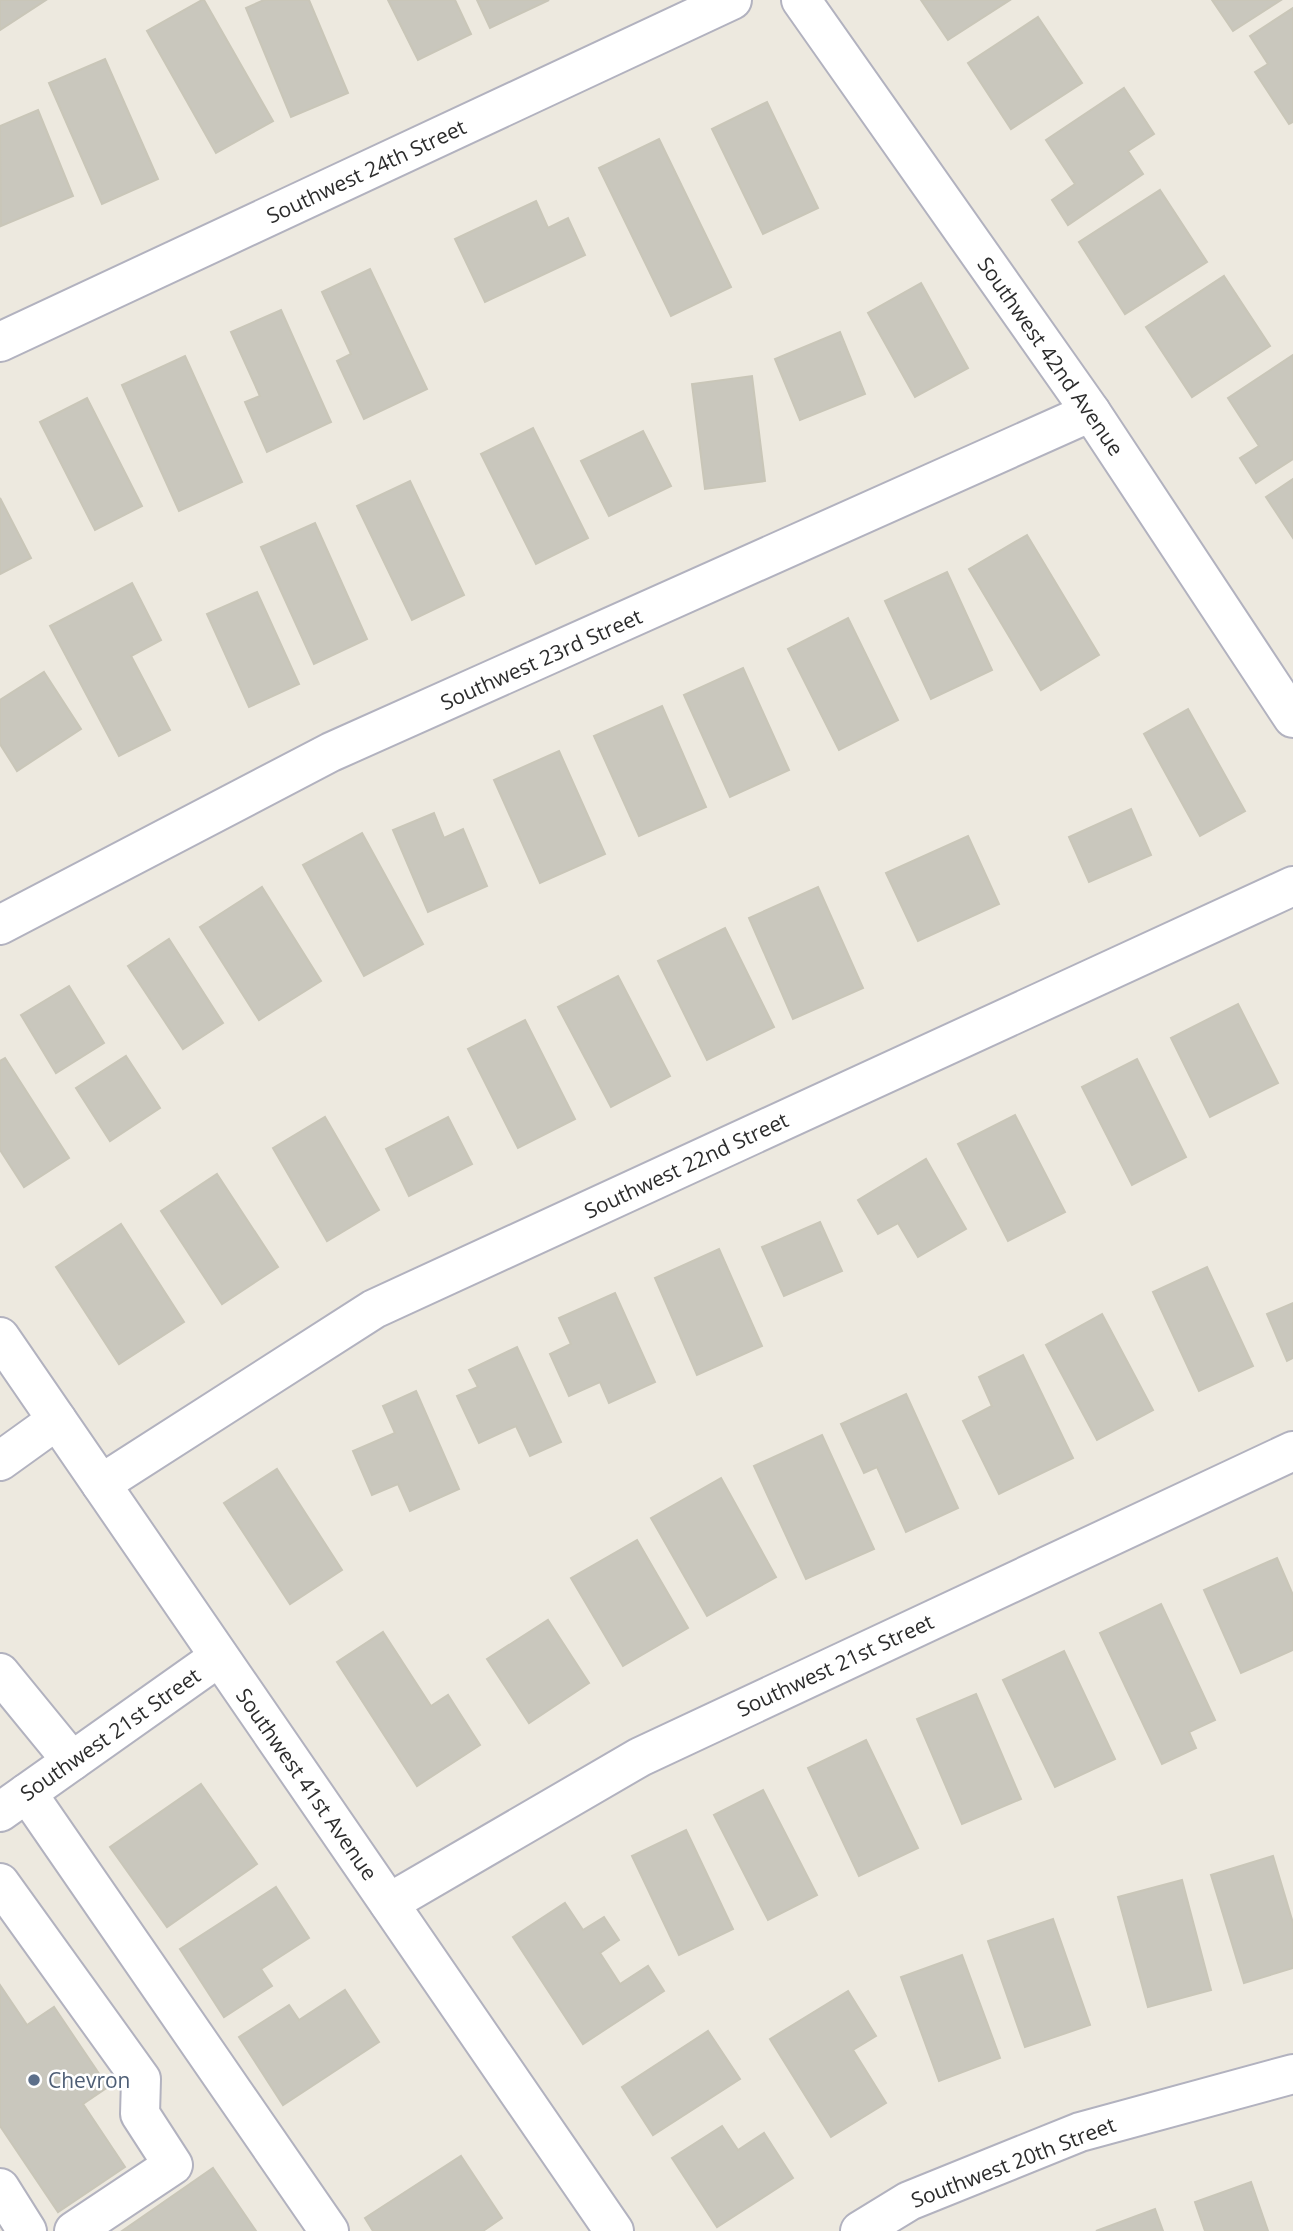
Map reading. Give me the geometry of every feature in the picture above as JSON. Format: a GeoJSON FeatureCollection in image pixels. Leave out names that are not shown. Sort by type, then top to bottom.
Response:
{"type":"FeatureCollection","features":[{"type":"Feature","properties":{"kind":"street","name":"Southwest 24th Street"},"geometry":{"type":"LineString","coordinates":[[0,342],[732,0]]}},
{"type":"Feature","properties":{"kind":"street","name":"Southwest 42nd Avenue"},"geometry":{"type":"LineString","coordinates":[[801,0],[1091,412],[1293,718]]}},
{"type":"Feature","properties":{"kind":"street","name":"Southwest 23rd Street"},"geometry":{"type":"LineString","coordinates":[[0,925],[331,752],[1091,412]]}},
{"type":"Feature","properties":{"kind":"street","name":"Southwest 22nd Street"},"geometry":{"type":"LineString","coordinates":[[101,1485],[374,1309],[1293,886]]}},
{"type":"Feature","properties":{"kind":"street","name":"Southwest 41st Avenue"},"geometry":{"type":"LineString","coordinates":[[0,1337],[614,2231]]}},
{"type":"Feature","properties":{"kind":"street"},"geometry":{"type":"LineString","coordinates":[[0,1461],[57,1420]]}},
{"type":"Feature","properties":{"kind":"street","name":"Southwest 21st Street"},"geometry":{"type":"LineString","coordinates":[[389,1903],[640,1757],[1293,1451]]}},
{"type":"Feature","properties":{"kind":"street","name":"Southwest 21st Street"},"geometry":{"type":"LineString","coordinates":[[13,1803],[219,1657]]}},
{"type":"Feature","properties":{"kind":"street"},"geometry":{"type":"LineString","coordinates":[[0,1673],[72,1761]]}},
{"type":"Feature","properties":{"kind":"street"},"geometry":{"type":"LineString","coordinates":[[13,1803],[329,2231]]}},
{"type":"Feature","properties":{"kind":"street"},"geometry":{"type":"LineString","coordinates":[[0,1883],[141,2079],[140,2114],[173,2165],[74,2231]]}},
{"type":"Feature","properties":{"kind":"street","name":"Southwest 20th Street"},"geometry":{"type":"LineString","coordinates":[[860,2231],[909,2201],[1080,2132],[1293,2074]]}},
{"type":"Feature","properties":{"kind":"building"},"geometry":{"type":"Polygon","coordinates":[[[0,0],[46,0],[0,30],[0,0]]]}},
{"type":"Feature","properties":{"kind":"building"},"geometry":{"type":"Polygon","coordinates":[[[202,0],[273,121],[216,153],[147,31],[202,0]]]}},
{"type":"Feature","properties":{"kind":"building"},"geometry":{"type":"Polygon","coordinates":[[[264,0],[309,0],[348,93],[291,117],[246,8],[264,0]]]}},
{"type":"Feature","properties":{"kind":"building"},"geometry":{"type":"Polygon","coordinates":[[[388,0],[455,0],[471,34],[418,60],[388,0]]]}},
{"type":"Feature","properties":{"kind":"building"},"geometry":{"type":"Polygon","coordinates":[[[477,0],[549,0],[490,28],[477,0]]]}},
{"type":"Feature","properties":{"kind":"building"},"geometry":{"type":"Polygon","coordinates":[[[921,0],[1010,0],[948,40],[921,0]]]}},
{"type":"Feature","properties":{"kind":"building"},"geometry":{"type":"Polygon","coordinates":[[[1212,0],[1281,0],[1233,31],[1212,0]]]}},
{"type":"Feature","properties":{"kind":"building"},"geometry":{"type":"Polygon","coordinates":[[[1293,8],[1293,122],[1289,124],[1255,72],[1268,64],[1250,36],[1293,8]]]}},
{"type":"Feature","properties":{"kind":"building"},"geometry":{"type":"Polygon","coordinates":[[[1038,17],[1082,83],[1011,129],[968,63],[1038,17]]]}},
{"type":"Feature","properties":{"kind":"building"},"geometry":{"type":"Polygon","coordinates":[[[105,59],[158,179],[102,204],[49,83],[105,59]]]}},
{"type":"Feature","properties":{"kind":"building"},"geometry":{"type":"Polygon","coordinates":[[[1124,88],[1154,134],[1128,151],[1143,174],[1068,225],[1052,200],[1075,184],[1046,140],[1124,88]]]}},
{"type":"Feature","properties":{"kind":"building"},"geometry":{"type":"Polygon","coordinates":[[[767,102],[818,208],[763,234],[712,129],[767,102]]]}},
{"type":"Feature","properties":{"kind":"building"},"geometry":{"type":"Polygon","coordinates":[[[38,110],[73,196],[1,226],[0,126],[38,110]]]}},
{"type":"Feature","properties":{"kind":"building"},"geometry":{"type":"Polygon","coordinates":[[[659,139],[731,287],[671,316],[599,168],[659,139]]]}},
{"type":"Feature","properties":{"kind":"building"},"geometry":{"type":"Polygon","coordinates":[[[1160,190],[1207,262],[1125,314],[1079,242],[1160,190]]]}},
{"type":"Feature","properties":{"kind":"building"},"geometry":{"type":"Polygon","coordinates":[[[536,201],[548,228],[568,218],[585,255],[485,302],[455,239],[536,201]]]}},
{"type":"Feature","properties":{"kind":"building"},"geometry":{"type":"Polygon","coordinates":[[[370,269],[427,389],[364,419],[337,361],[351,354],[322,292],[370,269]]]}},
{"type":"Feature","properties":{"kind":"building"},"geometry":{"type":"Polygon","coordinates":[[[1224,276],[1270,346],[1192,397],[1146,327],[1224,276]]]}},
{"type":"Feature","properties":{"kind":"building"},"geometry":{"type":"Polygon","coordinates":[[[921,283],[968,368],[915,397],[868,313],[921,283]]]}},
{"type":"Feature","properties":{"kind":"building"},"geometry":{"type":"Polygon","coordinates":[[[281,310],[331,422],[267,452],[245,402],[260,396],[231,332],[281,310]]]}},
{"type":"Feature","properties":{"kind":"building"},"geometry":{"type":"Polygon","coordinates":[[[840,332],[865,394],[800,420],[775,359],[840,332]]]}},
{"type":"Feature","properties":{"kind":"building"},"geometry":{"type":"Polygon","coordinates":[[[1293,355],[1293,459],[1256,483],[1240,458],[1259,446],[1228,398],[1293,355]]]}},
{"type":"Feature","properties":{"kind":"building"},"geometry":{"type":"Polygon","coordinates":[[[185,356],[242,482],[179,511],[122,385],[185,356]]]}},
{"type":"Feature","properties":{"kind":"building"},"geometry":{"type":"Polygon","coordinates":[[[752,376],[765,481],[705,489],[692,384],[752,376]]]}},
{"type":"Feature","properties":{"kind":"building"},"geometry":{"type":"Polygon","coordinates":[[[87,398],[142,506],[95,530],[40,422],[87,398]]]}},
{"type":"Feature","properties":{"kind":"building"},"geometry":{"type":"Polygon","coordinates":[[[533,428],[588,538],[536,564],[481,454],[533,428]]]}},
{"type":"Feature","properties":{"kind":"building"},"geometry":{"type":"Polygon","coordinates":[[[643,431],[671,486],[609,516],[581,461],[643,431]]]}},
{"type":"Feature","properties":{"kind":"building"},"geometry":{"type":"Polygon","coordinates":[[[1293,479],[1293,538],[1266,497],[1293,479]]]}},
{"type":"Feature","properties":{"kind":"building"},"geometry":{"type":"Polygon","coordinates":[[[410,481],[464,595],[412,620],[357,506],[410,481]]]}},
{"type":"Feature","properties":{"kind":"building"},"geometry":{"type":"Polygon","coordinates":[[[0,498],[31,558],[0,574],[0,498]]]}},
{"type":"Feature","properties":{"kind":"building"},"geometry":{"type":"Polygon","coordinates":[[[315,523],[367,639],[314,664],[261,547],[315,523]]]}},
{"type":"Feature","properties":{"kind":"building"},"geometry":{"type":"Polygon","coordinates":[[[1027,535],[1099,655],[1041,690],[969,569],[1027,535]]]}},
{"type":"Feature","properties":{"kind":"building"},"geometry":{"type":"Polygon","coordinates":[[[947,572],[992,670],[931,699],[885,601],[947,572]]]}},
{"type":"Feature","properties":{"kind":"building"},"geometry":{"type":"Polygon","coordinates":[[[132,583],[161,640],[131,656],[170,730],[119,756],[50,626],[132,583]]]}},
{"type":"Feature","properties":{"kind":"building"},"geometry":{"type":"Polygon","coordinates":[[[257,592],[299,684],[249,707],[207,614],[257,592]]]}},
{"type":"Feature","properties":{"kind":"building"},"geometry":{"type":"Polygon","coordinates":[[[848,618],[898,720],[839,750],[788,649],[848,618]]]}},
{"type":"Feature","properties":{"kind":"building"},"geometry":{"type":"Polygon","coordinates":[[[743,668],[789,770],[730,797],[684,695],[743,668]]]}},
{"type":"Feature","properties":{"kind":"building"},"geometry":{"type":"Polygon","coordinates":[[[44,672],[81,729],[17,771],[0,744],[0,700],[44,672]]]}},
{"type":"Feature","properties":{"kind":"building"},"geometry":{"type":"Polygon","coordinates":[[[662,706],[706,807],[639,836],[594,736],[662,706]]]}},
{"type":"Feature","properties":{"kind":"building"},"geometry":{"type":"Polygon","coordinates":[[[1188,709],[1245,811],[1200,836],[1144,734],[1188,709]]]}},
{"type":"Feature","properties":{"kind":"building"},"geometry":{"type":"Polygon","coordinates":[[[559,751],[605,854],[540,883],[494,780],[559,751]]]}},
{"type":"Feature","properties":{"kind":"building"},"geometry":{"type":"Polygon","coordinates":[[[1131,809],[1151,855],[1089,882],[1069,837],[1131,809]]]}},
{"type":"Feature","properties":{"kind":"building"},"geometry":{"type":"Polygon","coordinates":[[[434,813],[444,838],[463,829],[487,886],[428,912],[393,830],[434,813]]]}},
{"type":"Feature","properties":{"kind":"building"},"geometry":{"type":"Polygon","coordinates":[[[362,833],[423,944],[364,976],[303,865],[362,833]]]}},
{"type":"Feature","properties":{"kind":"building"},"geometry":{"type":"Polygon","coordinates":[[[968,836],[999,904],[918,941],[886,873],[968,836]]]}},
{"type":"Feature","properties":{"kind":"building"},"geometry":{"type":"Polygon","coordinates":[[[262,887],[321,981],[259,1020],[200,927],[262,887]]]}},
{"type":"Feature","properties":{"kind":"building"},"geometry":{"type":"Polygon","coordinates":[[[818,887],[863,988],[793,1019],[749,918],[818,887]]]}},
{"type":"Feature","properties":{"kind":"building"},"geometry":{"type":"Polygon","coordinates":[[[725,928],[774,1027],[707,1060],[658,961],[725,928]]]}},
{"type":"Feature","properties":{"kind":"building"},"geometry":{"type":"Polygon","coordinates":[[[169,939],[223,1023],[183,1049],[128,966],[169,939]]]}},
{"type":"Feature","properties":{"kind":"building"},"geometry":{"type":"Polygon","coordinates":[[[618,976],[670,1076],[611,1107],[558,1007],[618,976]]]}},
{"type":"Feature","properties":{"kind":"building"},"geometry":{"type":"Polygon","coordinates":[[[69,986],[104,1043],[56,1073],[21,1015],[69,986]]]}},
{"type":"Feature","properties":{"kind":"building"},"geometry":{"type":"Polygon","coordinates":[[[1238,1004],[1278,1083],[1210,1117],[1171,1038],[1238,1004]]]}},
{"type":"Feature","properties":{"kind":"building"},"geometry":{"type":"Polygon","coordinates":[[[525,1020],[575,1119],[518,1148],[468,1049],[525,1020]]]}},
{"type":"Feature","properties":{"kind":"building"},"geometry":{"type":"Polygon","coordinates":[[[126,1056],[160,1108],[110,1141],[76,1088],[126,1056]]]}},
{"type":"Feature","properties":{"kind":"building"},"geometry":{"type":"Polygon","coordinates":[[[5,1058],[69,1158],[24,1187],[0,1150],[0,1061],[5,1058]]]}},
{"type":"Feature","properties":{"kind":"building"},"geometry":{"type":"Polygon","coordinates":[[[1137,1059],[1186,1157],[1132,1185],[1082,1087],[1137,1059]]]}},
{"type":"Feature","properties":{"kind":"building"},"geometry":{"type":"Polygon","coordinates":[[[1015,1115],[1065,1212],[1008,1241],[958,1144],[1015,1115]]]}},
{"type":"Feature","properties":{"kind":"building"},"geometry":{"type":"Polygon","coordinates":[[[325,1117],[379,1210],[327,1241],[273,1148],[325,1117]]]}},
{"type":"Feature","properties":{"kind":"building"},"geometry":{"type":"Polygon","coordinates":[[[448,1117],[472,1164],[409,1196],[386,1149],[448,1117]]]}},
{"type":"Feature","properties":{"kind":"building"},"geometry":{"type":"Polygon","coordinates":[[[926,1159],[966,1229],[918,1257],[898,1223],[878,1234],[858,1200],[926,1159]]]}},
{"type":"Feature","properties":{"kind":"building"},"geometry":{"type":"Polygon","coordinates":[[[217,1174],[278,1267],[222,1304],[161,1211],[217,1174]]]}},
{"type":"Feature","properties":{"kind":"building"},"geometry":{"type":"Polygon","coordinates":[[[820,1222],[842,1271],[784,1296],[762,1247],[820,1222]]]}},
{"type":"Feature","properties":{"kind":"building"},"geometry":{"type":"Polygon","coordinates":[[[121,1224],[184,1322],[119,1364],[56,1267],[121,1224]]]}},
{"type":"Feature","properties":{"kind":"building"},"geometry":{"type":"Polygon","coordinates":[[[719,1249],[762,1346],[697,1375],[655,1278],[719,1249]]]}},
{"type":"Feature","properties":{"kind":"building"},"geometry":{"type":"Polygon","coordinates":[[[1207,1267],[1253,1366],[1199,1391],[1153,1292],[1207,1267]]]}},
{"type":"Feature","properties":{"kind":"building"},"geometry":{"type":"Polygon","coordinates":[[[615,1293],[655,1382],[609,1403],[600,1382],[569,1396],[550,1354],[571,1344],[559,1318],[615,1293]]]}},
{"type":"Feature","properties":{"kind":"building"},"geometry":{"type":"Polygon","coordinates":[[[1293,1303],[1293,1358],[1287,1361],[1267,1314],[1293,1303]]]}},
{"type":"Feature","properties":{"kind":"building"},"geometry":{"type":"Polygon","coordinates":[[[1102,1314],[1153,1410],[1097,1440],[1046,1345],[1102,1314]]]}},
{"type":"Feature","properties":{"kind":"building"},"geometry":{"type":"Polygon","coordinates":[[[517,1347],[561,1442],[530,1456],[516,1426],[479,1443],[457,1396],[478,1387],[469,1370],[517,1347]]]}},
{"type":"Feature","properties":{"kind":"building"},"geometry":{"type":"Polygon","coordinates":[[[1023,1355],[1073,1458],[999,1494],[963,1421],[992,1406],[979,1377],[1023,1355]]]}},
{"type":"Feature","properties":{"kind":"building"},"geometry":{"type":"Polygon","coordinates":[[[416,1391],[459,1489],[410,1511],[398,1484],[372,1495],[353,1451],[395,1433],[383,1406],[416,1391]]]}},
{"type":"Feature","properties":{"kind":"building"},"geometry":{"type":"Polygon","coordinates":[[[906,1394],[958,1508],[906,1532],[877,1467],[864,1473],[841,1424],[906,1394]]]}},
{"type":"Feature","properties":{"kind":"building"},"geometry":{"type":"Polygon","coordinates":[[[822,1435],[874,1549],[806,1579],[754,1466],[822,1435]]]}},
{"type":"Feature","properties":{"kind":"building"},"geometry":{"type":"Polygon","coordinates":[[[277,1469],[342,1570],[290,1604],[224,1503],[277,1469]]]}},
{"type":"Feature","properties":{"kind":"building"},"geometry":{"type":"Polygon","coordinates":[[[721,1478],[776,1577],[707,1616],[651,1518],[721,1478]]]}},
{"type":"Feature","properties":{"kind":"building"},"geometry":{"type":"Polygon","coordinates":[[[637,1540],[688,1628],[623,1666],[571,1578],[637,1540]]]}},
{"type":"Feature","properties":{"kind":"building"},"geometry":{"type":"Polygon","coordinates":[[[1277,1558],[1293,1595],[1293,1650],[1241,1673],[1204,1590],[1277,1558]]]}},
{"type":"Feature","properties":{"kind":"building"},"geometry":{"type":"Polygon","coordinates":[[[1161,1604],[1215,1720],[1189,1732],[1196,1748],[1162,1764],[1100,1633],[1161,1604]]]}},
{"type":"Feature","properties":{"kind":"building"},"geometry":{"type":"Polygon","coordinates":[[[548,1620],[589,1683],[529,1723],[487,1659],[548,1620]]]}},
{"type":"Feature","properties":{"kind":"building"},"geometry":{"type":"Polygon","coordinates":[[[383,1632],[431,1706],[448,1695],[480,1745],[417,1786],[337,1662],[383,1632]]]}},
{"type":"Feature","properties":{"kind":"building"},"geometry":{"type":"Polygon","coordinates":[[[1064,1651],[1115,1759],[1055,1787],[1003,1680],[1064,1651]]]}},
{"type":"Feature","properties":{"kind":"building"},"geometry":{"type":"Polygon","coordinates":[[[976,1694],[1021,1799],[962,1824],[917,1719],[976,1694]]]}},
{"type":"Feature","properties":{"kind":"building"},"geometry":{"type":"Polygon","coordinates":[[[866,1740],[918,1848],[859,1876],[808,1768],[866,1740]]]}},
{"type":"Feature","properties":{"kind":"building"},"geometry":{"type":"Polygon","coordinates":[[[201,1784],[257,1864],[167,1927],[110,1847],[201,1784]]]}},
{"type":"Feature","properties":{"kind":"building"},"geometry":{"type":"Polygon","coordinates":[[[763,1790],[817,1895],[768,1920],[714,1815],[763,1790]]]}},
{"type":"Feature","properties":{"kind":"building"},"geometry":{"type":"Polygon","coordinates":[[[686,1830],[733,1929],[679,1955],[632,1856],[686,1830]]]}},
{"type":"Feature","properties":{"kind":"building"},"geometry":{"type":"Polygon","coordinates":[[[1273,1856],[1293,1923],[1293,1968],[1244,1983],[1211,1875],[1273,1856]]]}},
{"type":"Feature","properties":{"kind":"building"},"geometry":{"type":"Polygon","coordinates":[[[1182,1880],[1211,1990],[1148,2007],[1118,1897],[1182,1880]]]}},
{"type":"Feature","properties":{"kind":"building"},"geometry":{"type":"Polygon","coordinates":[[[276,1887],[309,1938],[261,1969],[272,1986],[224,2017],[180,1949],[276,1887]]]}},
{"type":"Feature","properties":{"kind":"building"},"geometry":{"type":"Polygon","coordinates":[[[565,1903],[583,1930],[604,1917],[619,1940],[600,1953],[620,1984],[648,1966],[664,1991],[583,2044],[513,1937],[565,1903]]]}},
{"type":"Feature","properties":{"kind":"building"},"geometry":{"type":"Polygon","coordinates":[[[1053,1919],[1090,2025],[1025,2047],[988,1941],[1053,1919]]]}},
{"type":"Feature","properties":{"kind":"building"},"geometry":{"type":"Polygon","coordinates":[[[962,1955],[1000,2058],[939,2081],[901,1977],[962,1955]]]}},
{"type":"Feature","properties":{"kind":"building"},"geometry":{"type":"Polygon","coordinates":[[[0,1985],[27,2025],[54,2007],[108,2087],[83,2104],[125,2167],[58,2212],[0,2126],[0,1985]]]}},
{"type":"Feature","properties":{"kind":"building"},"geometry":{"type":"Polygon","coordinates":[[[345,1990],[379,2042],[283,2105],[239,2037],[289,2005],[299,2020],[345,1990]]]}},
{"type":"Feature","properties":{"kind":"building"},"geometry":{"type":"Polygon","coordinates":[[[848,1991],[876,2036],[853,2050],[886,2103],[831,2137],[770,2039],[848,1991]]]}},
{"type":"Feature","properties":{"kind":"building"},"geometry":{"type":"Polygon","coordinates":[[[708,2031],[740,2079],[653,2135],[622,2087],[708,2031]]]}},
{"type":"Feature","properties":{"kind":"building"},"geometry":{"type":"Polygon","coordinates":[[[722,2126],[738,2150],[764,2133],[793,2178],[717,2227],[672,2158],[722,2126]]]}},
{"type":"Feature","properties":{"kind":"building"},"geometry":{"type":"Polygon","coordinates":[[[461,2156],[502,2218],[483,2231],[373,2231],[365,2218],[461,2156]]]}},
{"type":"Feature","properties":{"kind":"building"},"geometry":{"type":"Polygon","coordinates":[[[213,2168],[256,2231],[122,2231],[213,2168]]]}},
{"type":"Feature","properties":{"kind":"building"},"geometry":{"type":"Polygon","coordinates":[[[1251,2182],[1268,2231],[1205,2231],[1195,2202],[1251,2182]]]}},
{"type":"Feature","properties":{"kind":"building"},"geometry":{"type":"Polygon","coordinates":[[[1155,2209],[1163,2231],[1096,2231],[1155,2209]]]}},
{"type":"Feature","properties":{"kind":"place","name":"Chevron"},"geometry":{"type":"Point","coordinates":[34,2080]}}]}
